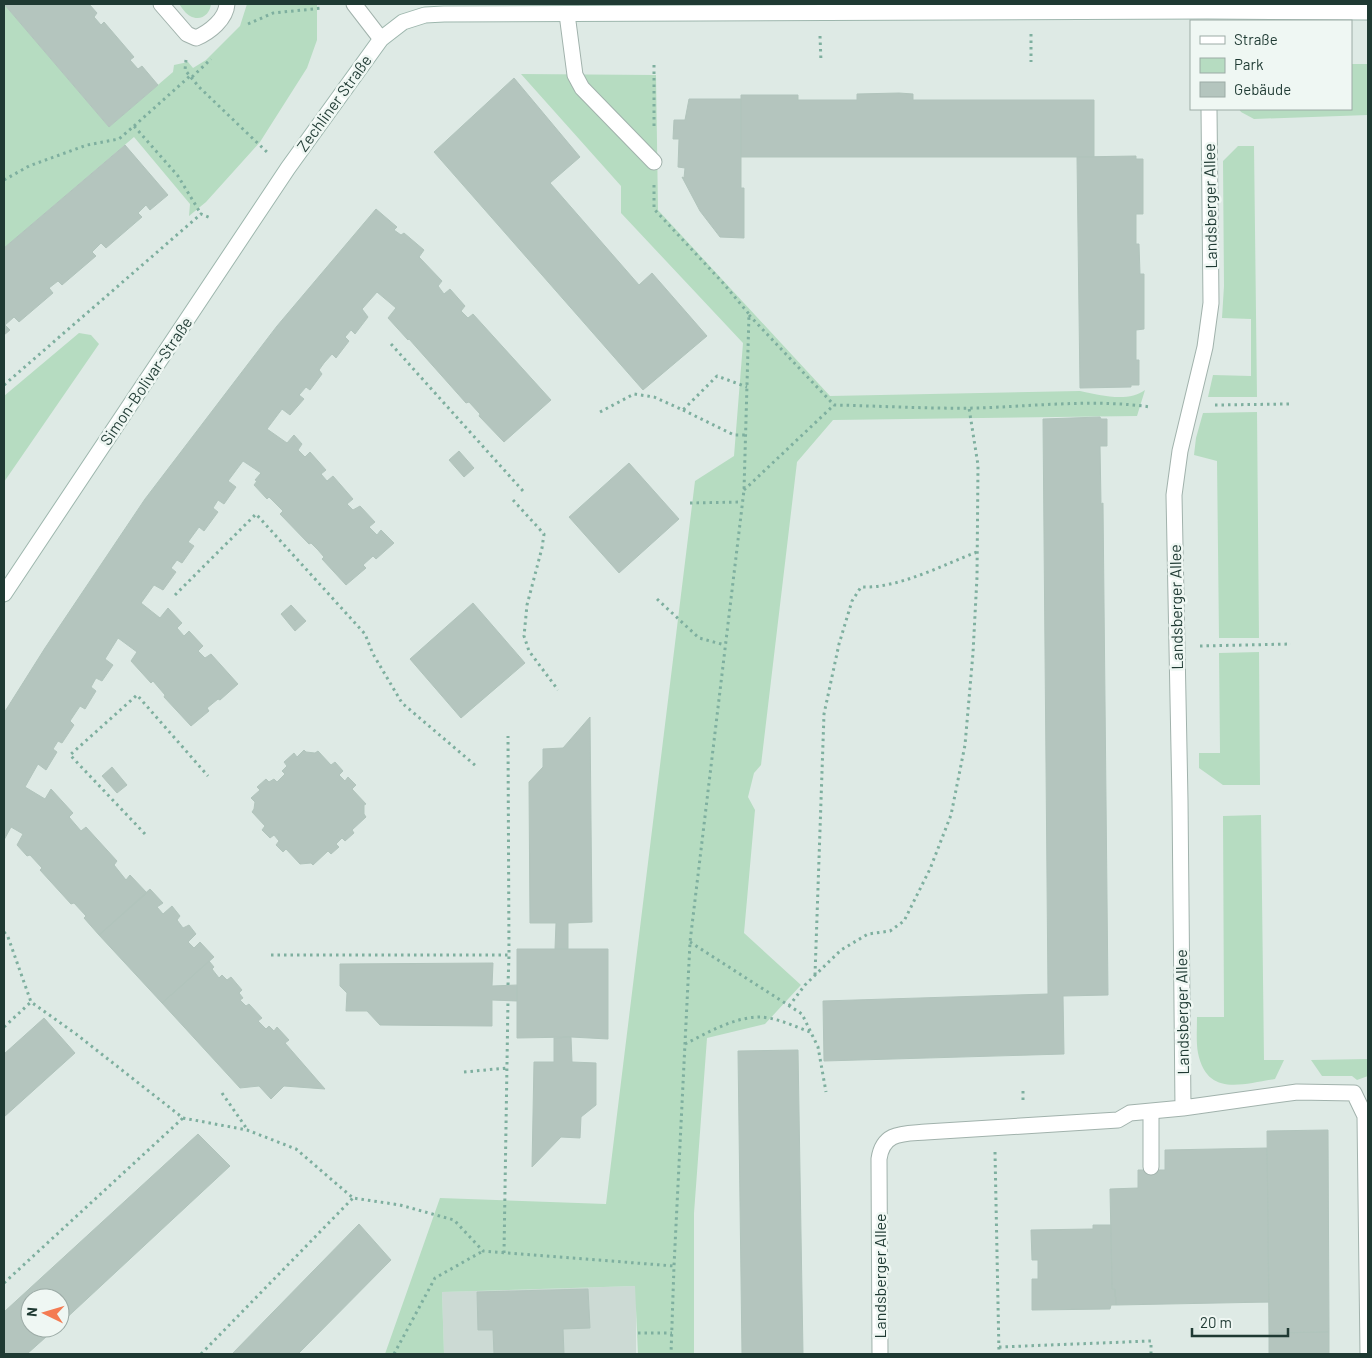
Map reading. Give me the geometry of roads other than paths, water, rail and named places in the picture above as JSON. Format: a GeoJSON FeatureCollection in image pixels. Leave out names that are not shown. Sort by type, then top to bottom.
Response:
{"type":"FeatureCollection","features":[{"type":"Feature","properties":{"kind":"street"},"geometry":{"type":"LineString","coordinates":[[161,4],[187,34],[196,38],[204,35],[224,17],[227,4]]}},
{"type":"Feature","properties":{"kind":"street","name":"Zechliner Straße"},"geometry":{"type":"LineString","coordinates":[[354,4],[381,39]]}},
{"type":"Feature","properties":{"kind":"street","name":"Zechliner Straße"},"geometry":{"type":"LineString","coordinates":[[288,168],[381,39],[403,22],[426,15],[567,14],[658,8],[1053,8],[1207,16],[1368,12]]}},
{"type":"Feature","properties":{"kind":"street"},"geometry":{"type":"LineString","coordinates":[[567,14],[575,76],[582,88],[654,162]]}},
{"type":"Feature","properties":{"kind":"street","name":"Landsberger Allee"},"geometry":{"type":"LineString","coordinates":[[1183,1108],[1174,495],[1180,451],[1205,347],[1211,302],[1209,110]]}},
{"type":"Feature","properties":{"kind":"street","name":"Simon-Bolivar-Straße"},"geometry":{"type":"LineString","coordinates":[[4,594],[288,168]]}},
{"type":"Feature","properties":{"kind":"street","name":"Landsberger Allee"},"geometry":{"type":"LineString","coordinates":[[880,1354],[879,1159],[881,1148],[890,1138],[897,1134],[1118,1120],[1130,1113],[1183,1108],[1297,1092],[1354,1094],[1365,1116],[1368,1354]]}},
{"type":"Feature","properties":{"kind":"street"},"geometry":{"type":"LineString","coordinates":[[1151,1112],[1151,1167]]}}]}
